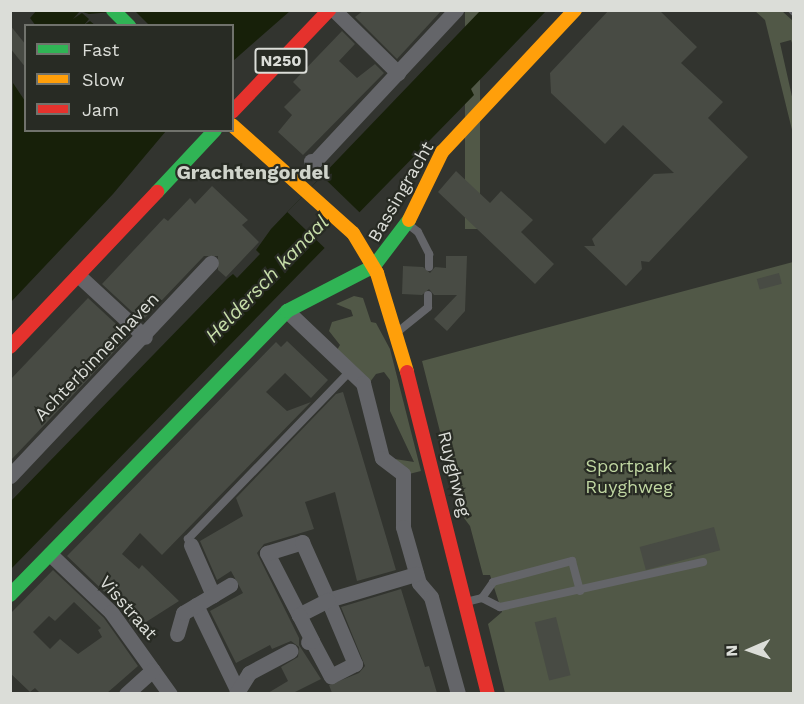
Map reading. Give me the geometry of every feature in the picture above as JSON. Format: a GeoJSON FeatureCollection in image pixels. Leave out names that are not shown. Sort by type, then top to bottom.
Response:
{"type":"FeatureCollection","features":[{"type":"Feature","properties":{"kind":"street"},"geometry":{"type":"LineString","coordinates":[[113,10],[127,24]]}},
{"type":"Feature","properties":{"kind":"street","name":"N250"},"geometry":{"type":"LineString","coordinates":[[234,110],[329,10]]}},
{"type":"Feature","properties":{"kind":"street"},"geometry":{"type":"LineString","coordinates":[[334,10],[398,73]]}},
{"type":"Feature","properties":{"kind":"street"},"geometry":{"type":"LineString","coordinates":[[311,161],[315,161],[456,10]]}},
{"type":"Feature","properties":{"kind":"street","name":"Bassingracht"},"geometry":{"type":"LineString","coordinates":[[10,595],[287,311],[374,266],[407,224],[442,152],[575,10]]}},
{"type":"Feature","properties":{"kind":"street","name":"Ruyghweg"},"geometry":{"type":"LineString","coordinates":[[234,127],[308,190],[374,266],[397,333],[488,693]]}},
{"type":"Feature","properties":{"kind":"street"},"geometry":{"type":"LineString","coordinates":[[10,348],[213,132]]}},
{"type":"Feature","properties":{"kind":"street","name":"Ruyghweg"},"geometry":{"type":"LineString","coordinates":[[233,132],[243,151],[298,201],[348,238]]}},
{"type":"Feature","properties":{"kind":"street","name":"Achterbinnenhaven"},"geometry":{"type":"LineString","coordinates":[[10,476],[145,337],[211,264]]}},
{"type":"Feature","properties":{"kind":"street"},"geometry":{"type":"LineString","coordinates":[[78,275],[145,337]]}},
{"type":"Feature","properties":{"kind":"street"},"geometry":{"type":"LineString","coordinates":[[287,311],[363,383],[382,458],[403,474],[403,524],[417,574],[431,597],[458,693]]}},
{"type":"Feature","properties":{"kind":"street"},"geometry":{"type":"LineString","coordinates":[[189,542],[213,595]]}},
{"type":"Feature","properties":{"kind":"street"},"geometry":{"type":"LineString","coordinates":[[302,542],[334,599],[355,664],[331,676],[310,641],[299,615],[267,553],[302,542]]}},
{"type":"Feature","properties":{"kind":"street","name":"Visstraat"},"geometry":{"type":"LineString","coordinates":[[50,554],[111,612],[170,693]]}},
{"type":"Feature","properties":{"kind":"street"},"geometry":{"type":"LineString","coordinates":[[299,615],[334,599],[417,574]]}},
{"type":"Feature","properties":{"kind":"street","name":"Visstraat"},"geometry":{"type":"LineString","coordinates":[[177,634],[183,613],[230,585]]}},
{"type":"Feature","properties":{"kind":"street"},"geometry":{"type":"LineString","coordinates":[[196,605],[237,693]]}},
{"type":"Feature","properties":{"kind":"street"},"geometry":{"type":"LineString","coordinates":[[237,693],[249,673],[290,651]]}},
{"type":"Feature","properties":{"kind":"street"},"geometry":{"type":"LineString","coordinates":[[126,693],[153,670]]}},
{"type":"Feature","properties":{"kind":"lane"},"geometry":{"type":"LineString","coordinates":[[407,224],[422,240],[429,254],[429,267]]}},
{"type":"Feature","properties":{"kind":"lane"},"geometry":{"type":"LineString","coordinates":[[397,333],[428,307],[428,295]]}},
{"type":"Feature","properties":{"kind":"lane"},"geometry":{"type":"LineString","coordinates":[[189,542],[350,371]]}},
{"type":"Feature","properties":{"kind":"lane"},"geometry":{"type":"LineString","coordinates":[[482,598],[493,582],[572,561],[580,591]]}},
{"type":"Feature","properties":{"kind":"lane"},"geometry":{"type":"LineString","coordinates":[[466,602],[482,598],[500,607],[703,562]]}},
{"type":"Feature","properties":{"kind":"green space"},"geometry":{"type":"Polygon","coordinates":[[[465,11],[480,11],[480,229],[465,229],[465,11]]]}},
{"type":"Feature","properties":{"kind":"green space"},"geometry":{"type":"Polygon","coordinates":[[[755,11],[782,11],[793,21],[793,46],[791,40],[780,43],[793,101],[793,134],[765,20],[755,11]]]}},
{"type":"Feature","properties":{"kind":"green space","name":"Sportpark Ruyghweg"},"geometry":{"type":"Polygon","coordinates":[[[793,262],[793,693],[505,693],[488,624],[502,612],[490,575],[483,575],[470,526],[461,514],[422,361],[793,262]]]}},
{"type":"Feature","properties":{"kind":"green space"},"geometry":{"type":"Polygon","coordinates":[[[354,296],[363,298],[371,322],[376,323],[390,349],[421,471],[409,474],[395,459],[414,462],[390,411],[390,380],[384,372],[376,374],[370,382],[337,350],[340,345],[329,331],[332,322],[353,316],[351,310],[336,304],[354,296]]]}},
{"type":"Feature","properties":{"kind":"water"},"geometry":{"type":"Polygon","coordinates":[[[37,10],[290,11],[234,60],[234,24],[34,24],[30,18],[37,10]]]}},
{"type":"Feature","properties":{"kind":"water","name":"Heldersch kanaal"},"geometry":{"type":"Polygon","coordinates":[[[480,11],[546,11],[471,89],[474,95],[11,569],[11,501],[227,279],[233,274],[237,278],[260,254],[256,250],[271,229],[480,11]]]}},
{"type":"Feature","properties":{"kind":"water"},"geometry":{"type":"Polygon","coordinates":[[[13,83],[24,100],[24,132],[165,132],[113,194],[11,302],[13,83]]]}},
{"type":"Feature","properties":{"kind":"pier"},"geometry":{"type":"Polygon","coordinates":[[[134,10],[148,24],[94,24],[90,21],[85,24],[89,19],[82,13],[73,19],[80,11],[89,14],[134,10]]]}},
{"type":"Feature","properties":{"kind":"pier"},"geometry":{"type":"Polygon","coordinates":[[[322,176],[362,215],[328,251],[287,212],[322,176]]]}},
{"type":"Feature","properties":{"kind":"building"},"geometry":{"type":"Polygon","coordinates":[[[364,10],[442,10],[397,59],[355,17],[364,10]]]}},
{"type":"Feature","properties":{"kind":"building"},"geometry":{"type":"Polygon","coordinates":[[[609,10],[659,10],[697,47],[681,63],[723,102],[708,118],[748,157],[649,262],[641,261],[642,269],[626,286],[584,246],[595,246],[592,239],[654,174],[674,173],[623,125],[605,144],[551,93],[550,73],[609,10]]]}},
{"type":"Feature","properties":{"kind":"building"},"geometry":{"type":"Polygon","coordinates":[[[10,25],[24,42],[24,66],[10,48],[10,25]]]}},
{"type":"Feature","properties":{"kind":"building"},"geometry":{"type":"Polygon","coordinates":[[[342,31],[355,44],[339,61],[357,78],[375,64],[384,73],[303,155],[278,132],[292,115],[284,107],[301,90],[293,82],[342,31]]]}},
{"type":"Feature","properties":{"kind":"building"},"geometry":{"type":"Polygon","coordinates":[[[456,171],[490,203],[501,191],[533,220],[521,232],[554,264],[535,284],[438,192],[456,171]]]}},
{"type":"Feature","properties":{"kind":"building"},"geometry":{"type":"Polygon","coordinates":[[[212,186],[248,220],[242,225],[259,242],[226,277],[218,270],[218,256],[204,256],[142,321],[102,284],[164,218],[168,221],[190,198],[195,204],[212,186]]]}},
{"type":"Feature","properties":{"kind":"building"},"geometry":{"type":"Polygon","coordinates":[[[446,256],[467,256],[465,311],[447,331],[434,319],[457,295],[434,295],[429,289],[422,295],[402,294],[403,266],[423,267],[430,273],[435,267],[446,268],[446,256]]]}},
{"type":"Feature","properties":{"kind":"building"},"geometry":{"type":"Polygon","coordinates":[[[779,273],[782,284],[760,290],[757,279],[779,273]]]}},
{"type":"Feature","properties":{"kind":"building"},"geometry":{"type":"Polygon","coordinates":[[[88,298],[129,336],[10,461],[10,380],[88,298]]]}},
{"type":"Feature","properties":{"kind":"building"},"geometry":{"type":"Polygon","coordinates":[[[287,341],[328,380],[311,398],[285,373],[266,392],[287,411],[311,402],[162,555],[140,533],[122,554],[139,569],[142,565],[179,601],[135,629],[118,605],[67,556],[276,342],[281,347],[287,341]]]}},
{"type":"Feature","properties":{"kind":"building"},"geometry":{"type":"Polygon","coordinates":[[[343,392],[396,570],[357,581],[335,492],[305,502],[314,529],[264,544],[257,553],[299,638],[299,645],[321,679],[293,693],[268,693],[288,681],[281,667],[298,657],[299,647],[291,641],[272,649],[270,645],[236,663],[210,611],[243,593],[231,571],[217,580],[200,541],[243,516],[236,498],[336,394],[343,392]]]}},
{"type":"Feature","properties":{"kind":"building"},"geometry":{"type":"Polygon","coordinates":[[[714,527],[720,550],[646,570],[640,547],[714,527]]]}},
{"type":"Feature","properties":{"kind":"building"},"geometry":{"type":"Polygon","coordinates":[[[53,570],[104,618],[138,666],[107,693],[40,693],[35,688],[30,692],[10,673],[10,614],[53,570]],[[74,602],[55,621],[49,616],[33,632],[50,649],[60,639],[78,654],[102,637],[98,630],[101,628],[74,602]]]}},
{"type":"Feature","properties":{"kind":"building"},"geometry":{"type":"Polygon","coordinates":[[[401,589],[425,667],[429,666],[437,693],[332,693],[329,685],[359,673],[365,666],[341,607],[401,589]]]}},
{"type":"Feature","properties":{"kind":"building"},"geometry":{"type":"Polygon","coordinates":[[[556,617],[571,675],[549,681],[535,622],[556,617]]]}},
{"type":"Feature","properties":{"kind":"traffic: fast"},"geometry":{"type":"LineString","coordinates":[[113,10],[127,24]]}},
{"type":"Feature","properties":{"kind":"traffic: fast"},"geometry":{"type":"LineString","coordinates":[[157,192],[213,132]]}},
{"type":"Feature","properties":{"kind":"traffic: fast"},"geometry":{"type":"LineString","coordinates":[[10,595],[287,311],[374,266],[409,220]]}},
{"type":"Feature","properties":{"kind":"traffic: slow"},"geometry":{"type":"LineString","coordinates":[[409,220],[442,152],[575,10]]}},
{"type":"Feature","properties":{"kind":"traffic: slow"},"geometry":{"type":"LineString","coordinates":[[234,127],[353,233],[377,273],[407,372]]}},
{"type":"Feature","properties":{"kind":"traffic: jam"},"geometry":{"type":"LineString","coordinates":[[234,110],[329,10]]}},
{"type":"Feature","properties":{"kind":"traffic: jam"},"geometry":{"type":"LineString","coordinates":[[10,347],[157,192]]}},
{"type":"Feature","properties":{"kind":"traffic: jam"},"geometry":{"type":"LineString","coordinates":[[407,372],[488,694]]}},
{"type":"Feature","properties":{"kind":"district","name":"Grachtengordel"},"geometry":{"type":"Point","coordinates":[253,172]}}]}
